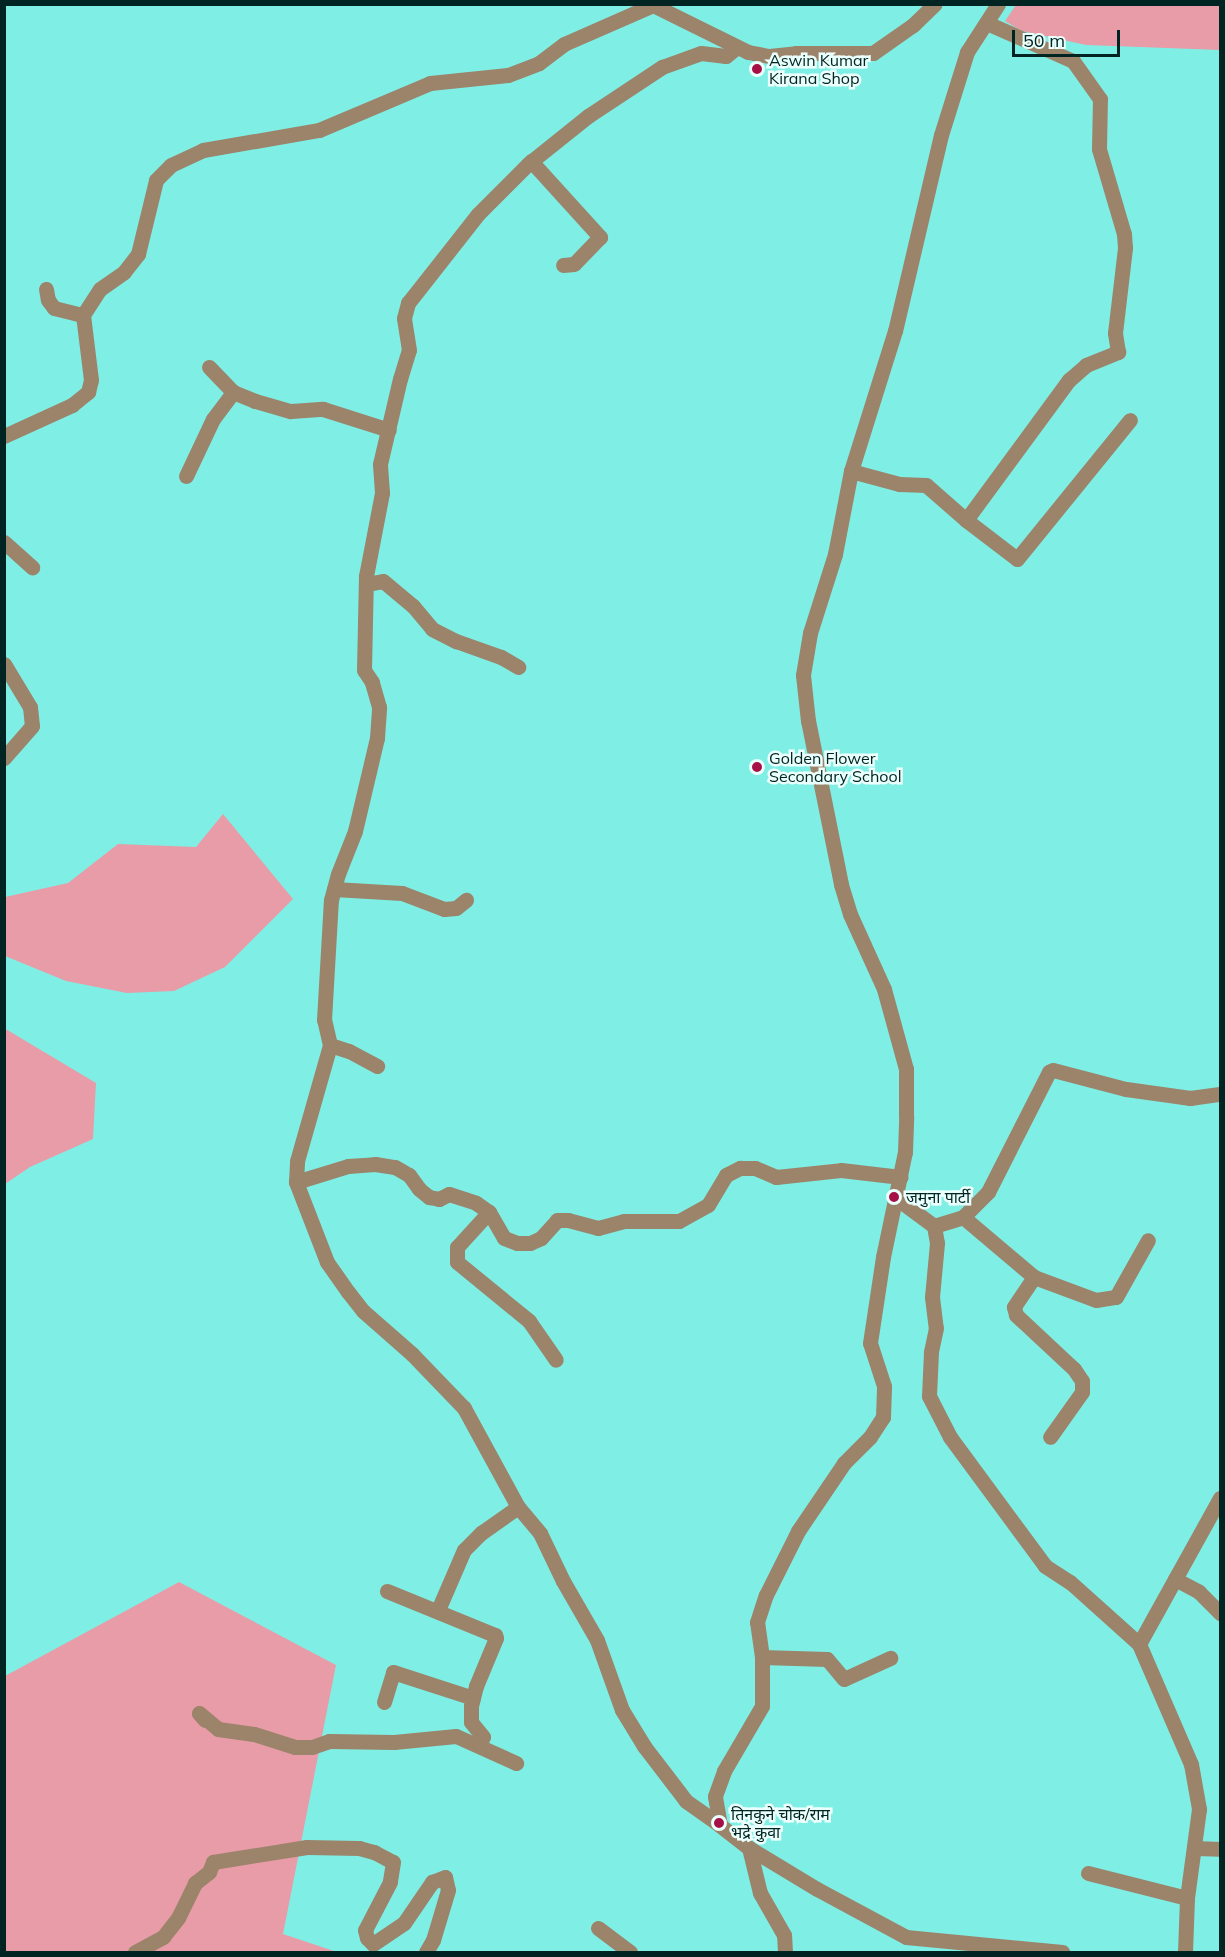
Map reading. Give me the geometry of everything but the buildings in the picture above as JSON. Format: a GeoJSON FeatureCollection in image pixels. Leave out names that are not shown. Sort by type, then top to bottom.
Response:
{"type":"FeatureCollection","features":[{"type":"Feature","properties":{"kind":"street"},"geometry":{"type":"LineString","coordinates":[[4,436],[72,405],[88,392],[91,380],[83,315],[100,290],[124,272],[138,254],[156,180],[171,165],[202,150],[320,130],[430,83],[508,75],[539,63],[564,44],[653,5],[748,52],[769,56],[796,53],[873,53],[913,25],[935,4]]}},
{"type":"Feature","properties":{"kind":"street"},"geometry":{"type":"LineString","coordinates":[[720,1825],[716,1796],[724,1771],[762,1706],[762,1657],[758,1622],[766,1595],[798,1531],[844,1463],[870,1437],[883,1417],[884,1386],[870,1343],[883,1257],[905,1152],[906,1069],[884,988],[850,914],[841,884],[808,721],[803,675],[810,633],[835,554],[851,471],[895,331],[944,124],[967,52],[998,4]]}},
{"type":"Feature","properties":{"kind":"street"},"geometry":{"type":"LineString","coordinates":[[966,520],[1069,380],[1086,365],[1118,352],[1115,333],[1125,248],[1124,234],[1100,149],[1100,99],[1073,61],[987,23]]}},
{"type":"Feature","properties":{"kind":"street"},"geometry":{"type":"LineString","coordinates":[[737,47],[726,56],[701,53],[662,67],[588,116],[531,161],[469,223],[408,303],[404,318],[409,350],[380,464],[382,494],[366,584],[364,670],[372,682],[379,707],[377,738],[355,831],[334,889],[324,1020],[330,1045],[297,1161],[296,1182],[327,1262],[363,1311],[412,1354],[464,1408],[518,1507],[540,1533],[563,1581],[597,1640],[614,1689],[636,1733],[686,1801],[749,1848],[817,1889],[906,1937],[1018,1951],[1062,1953]]}},
{"type":"Feature","properties":{"kind":"street"},"geometry":{"type":"LineString","coordinates":[[531,161],[600,237],[574,264],[563,265]]}},
{"type":"Feature","properties":{"kind":"street"},"geometry":{"type":"LineString","coordinates":[[46,289],[48,300],[54,309],[83,315]]}},
{"type":"Feature","properties":{"kind":"street"},"geometry":{"type":"LineString","coordinates":[[209,367],[233,392],[291,411],[323,409],[339,412],[389,430]]}},
{"type":"Feature","properties":{"kind":"street"},"geometry":{"type":"LineString","coordinates":[[186,476],[213,419],[233,392]]}},
{"type":"Feature","properties":{"kind":"street"},"geometry":{"type":"LineString","coordinates":[[851,471],[899,484],[926,485],[966,520],[1017,559],[1130,420]]}},
{"type":"Feature","properties":{"kind":"street"},"geometry":{"type":"LineString","coordinates":[[4,542],[32,567]]}},
{"type":"Feature","properties":{"kind":"street"},"geometry":{"type":"LineString","coordinates":[[366,584],[382,581],[413,606],[432,629],[456,641],[501,657],[518,668]]}},
{"type":"Feature","properties":{"kind":"street"},"geometry":{"type":"LineString","coordinates":[[4,664],[30,707],[32,726],[4,758]]}},
{"type":"Feature","properties":{"kind":"street"},"geometry":{"type":"LineString","coordinates":[[334,889],[402,893],[444,909],[456,908],[466,900]]}},
{"type":"Feature","properties":{"kind":"street"},"geometry":{"type":"LineString","coordinates":[[330,1045],[350,1051],[377,1066]]}},
{"type":"Feature","properties":{"kind":"street"},"geometry":{"type":"LineString","coordinates":[[933,1226],[963,1217],[988,1192],[1048,1072],[1053,1070],[1126,1089],[1190,1098],[1221,1094]]}},
{"type":"Feature","properties":{"kind":"street"},"geometry":{"type":"LineString","coordinates":[[296,1182],[348,1166],[375,1164],[395,1167],[409,1175],[418,1189],[429,1197],[439,1199],[449,1194],[476,1203],[489,1212],[504,1238],[517,1243],[530,1243],[541,1238],[557,1220],[568,1220],[598,1228],[624,1221],[679,1221],[708,1205],[726,1175],[740,1168],[755,1168],[776,1177],[841,1170],[901,1177]]}},
{"type":"Feature","properties":{"kind":"street"},"geometry":{"type":"LineString","coordinates":[[896,1198],[933,1226],[937,1243],[932,1297],[936,1328],[931,1352],[928,1396],[950,1437],[1045,1566],[1070,1582],[1139,1644],[1191,1764],[1199,1809],[1187,1898],[1185,1953]]}},
{"type":"Feature","properties":{"kind":"street"},"geometry":{"type":"LineString","coordinates":[[489,1212],[458,1247],[457,1262],[528,1321],[556,1360]]}},
{"type":"Feature","properties":{"kind":"street"},"geometry":{"type":"LineString","coordinates":[[963,1217],[1034,1277],[1096,1300],[1116,1297],[1148,1240]]}},
{"type":"Feature","properties":{"kind":"street"},"geometry":{"type":"LineString","coordinates":[[1034,1277],[1014,1308],[1016,1315],[1074,1370],[1082,1381],[1082,1392],[1050,1437]]}},
{"type":"Feature","properties":{"kind":"street"},"geometry":{"type":"LineString","coordinates":[[1139,1644],[1218,1504]]}},
{"type":"Feature","properties":{"kind":"street"},"geometry":{"type":"LineString","coordinates":[[438,1610],[464,1550],[481,1533],[518,1507]]}},
{"type":"Feature","properties":{"kind":"street"},"geometry":{"type":"LineString","coordinates":[[1175,1579],[1199,1592],[1221,1613]]}},
{"type":"Feature","properties":{"kind":"street"},"geometry":{"type":"LineString","coordinates":[[387,1591],[495,1635],[496,1638],[473,1698],[471,1722],[483,1737],[478,1744]]}},
{"type":"Feature","properties":{"kind":"street"},"geometry":{"type":"LineString","coordinates":[[762,1657],[827,1659],[844,1679],[890,1658]]}},
{"type":"Feature","properties":{"kind":"street"},"geometry":{"type":"LineString","coordinates":[[384,1702],[393,1672],[473,1698]]}},
{"type":"Feature","properties":{"kind":"street"},"geometry":{"type":"LineString","coordinates":[[204,1720],[198,1713],[218,1729],[254,1734],[296,1748],[312,1747],[329,1741],[394,1742],[444,1735],[456,1736],[516,1763]]}},
{"type":"Feature","properties":{"kind":"street"},"geometry":{"type":"LineString","coordinates":[[135,1953],[163,1937],[178,1918],[195,1883],[209,1872],[213,1862],[307,1847],[358,1848],[374,1852],[393,1862],[390,1882],[365,1930],[367,1938],[373,1944],[404,1923],[432,1882],[445,1877],[448,1890],[433,1940],[426,1953]]}},
{"type":"Feature","properties":{"kind":"street"},"geometry":{"type":"LineString","coordinates":[[749,1848],[760,1893],[784,1935],[785,1953]]}},
{"type":"Feature","properties":{"kind":"street"},"geometry":{"type":"LineString","coordinates":[[1195,1848],[1221,1850]]}},
{"type":"Feature","properties":{"kind":"street"},"geometry":{"type":"LineString","coordinates":[[1088,1873],[1187,1898]]}},
{"type":"Feature","properties":{"kind":"street"},"geometry":{"type":"LineString","coordinates":[[598,1928],[630,1953]]}},
{"type":"Feature","properties":{"kind":"shaded area"},"geometry":{"type":"Polygon","coordinates":[[[1016,5],[1220,5],[1220,50],[1086,45],[1022,31],[1005,21],[1016,5]]]}},
{"type":"Feature","properties":{"kind":"shaded area"},"geometry":{"type":"Polygon","coordinates":[[[223,814],[293,899],[225,967],[174,991],[127,993],[66,981],[5,956],[5,897],[68,883],[118,844],[196,847],[223,814]]]}},
{"type":"Feature","properties":{"kind":"shaded area"},"geometry":{"type":"Polygon","coordinates":[[[4,1028],[96,1083],[93,1139],[30,1167],[5,1184],[4,1028]]]}},
{"type":"Feature","properties":{"kind":"shaded area"},"geometry":{"type":"Polygon","coordinates":[[[179,1582],[336,1665],[283,1934],[337,1952],[5,1952],[5,1676],[179,1582]]]}},
{"type":"Feature","properties":{"kind":"place","name":"Aswin Kumar Kirana Shop"},"geometry":{"type":"Point","coordinates":[757,69]}},
{"type":"Feature","properties":{"kind":"place","name":"Golden Flower Secondary School"},"geometry":{"type":"Point","coordinates":[757,767]}},
{"type":"Feature","properties":{"kind":"place","name":"जमुना पार्टी"},"geometry":{"type":"Point","coordinates":[894,1197]}},
{"type":"Feature","properties":{"kind":"place","name":"तिनकुने चोक/राम भद्रे कुवा"},"geometry":{"type":"Point","coordinates":[719,1823]}}]}
